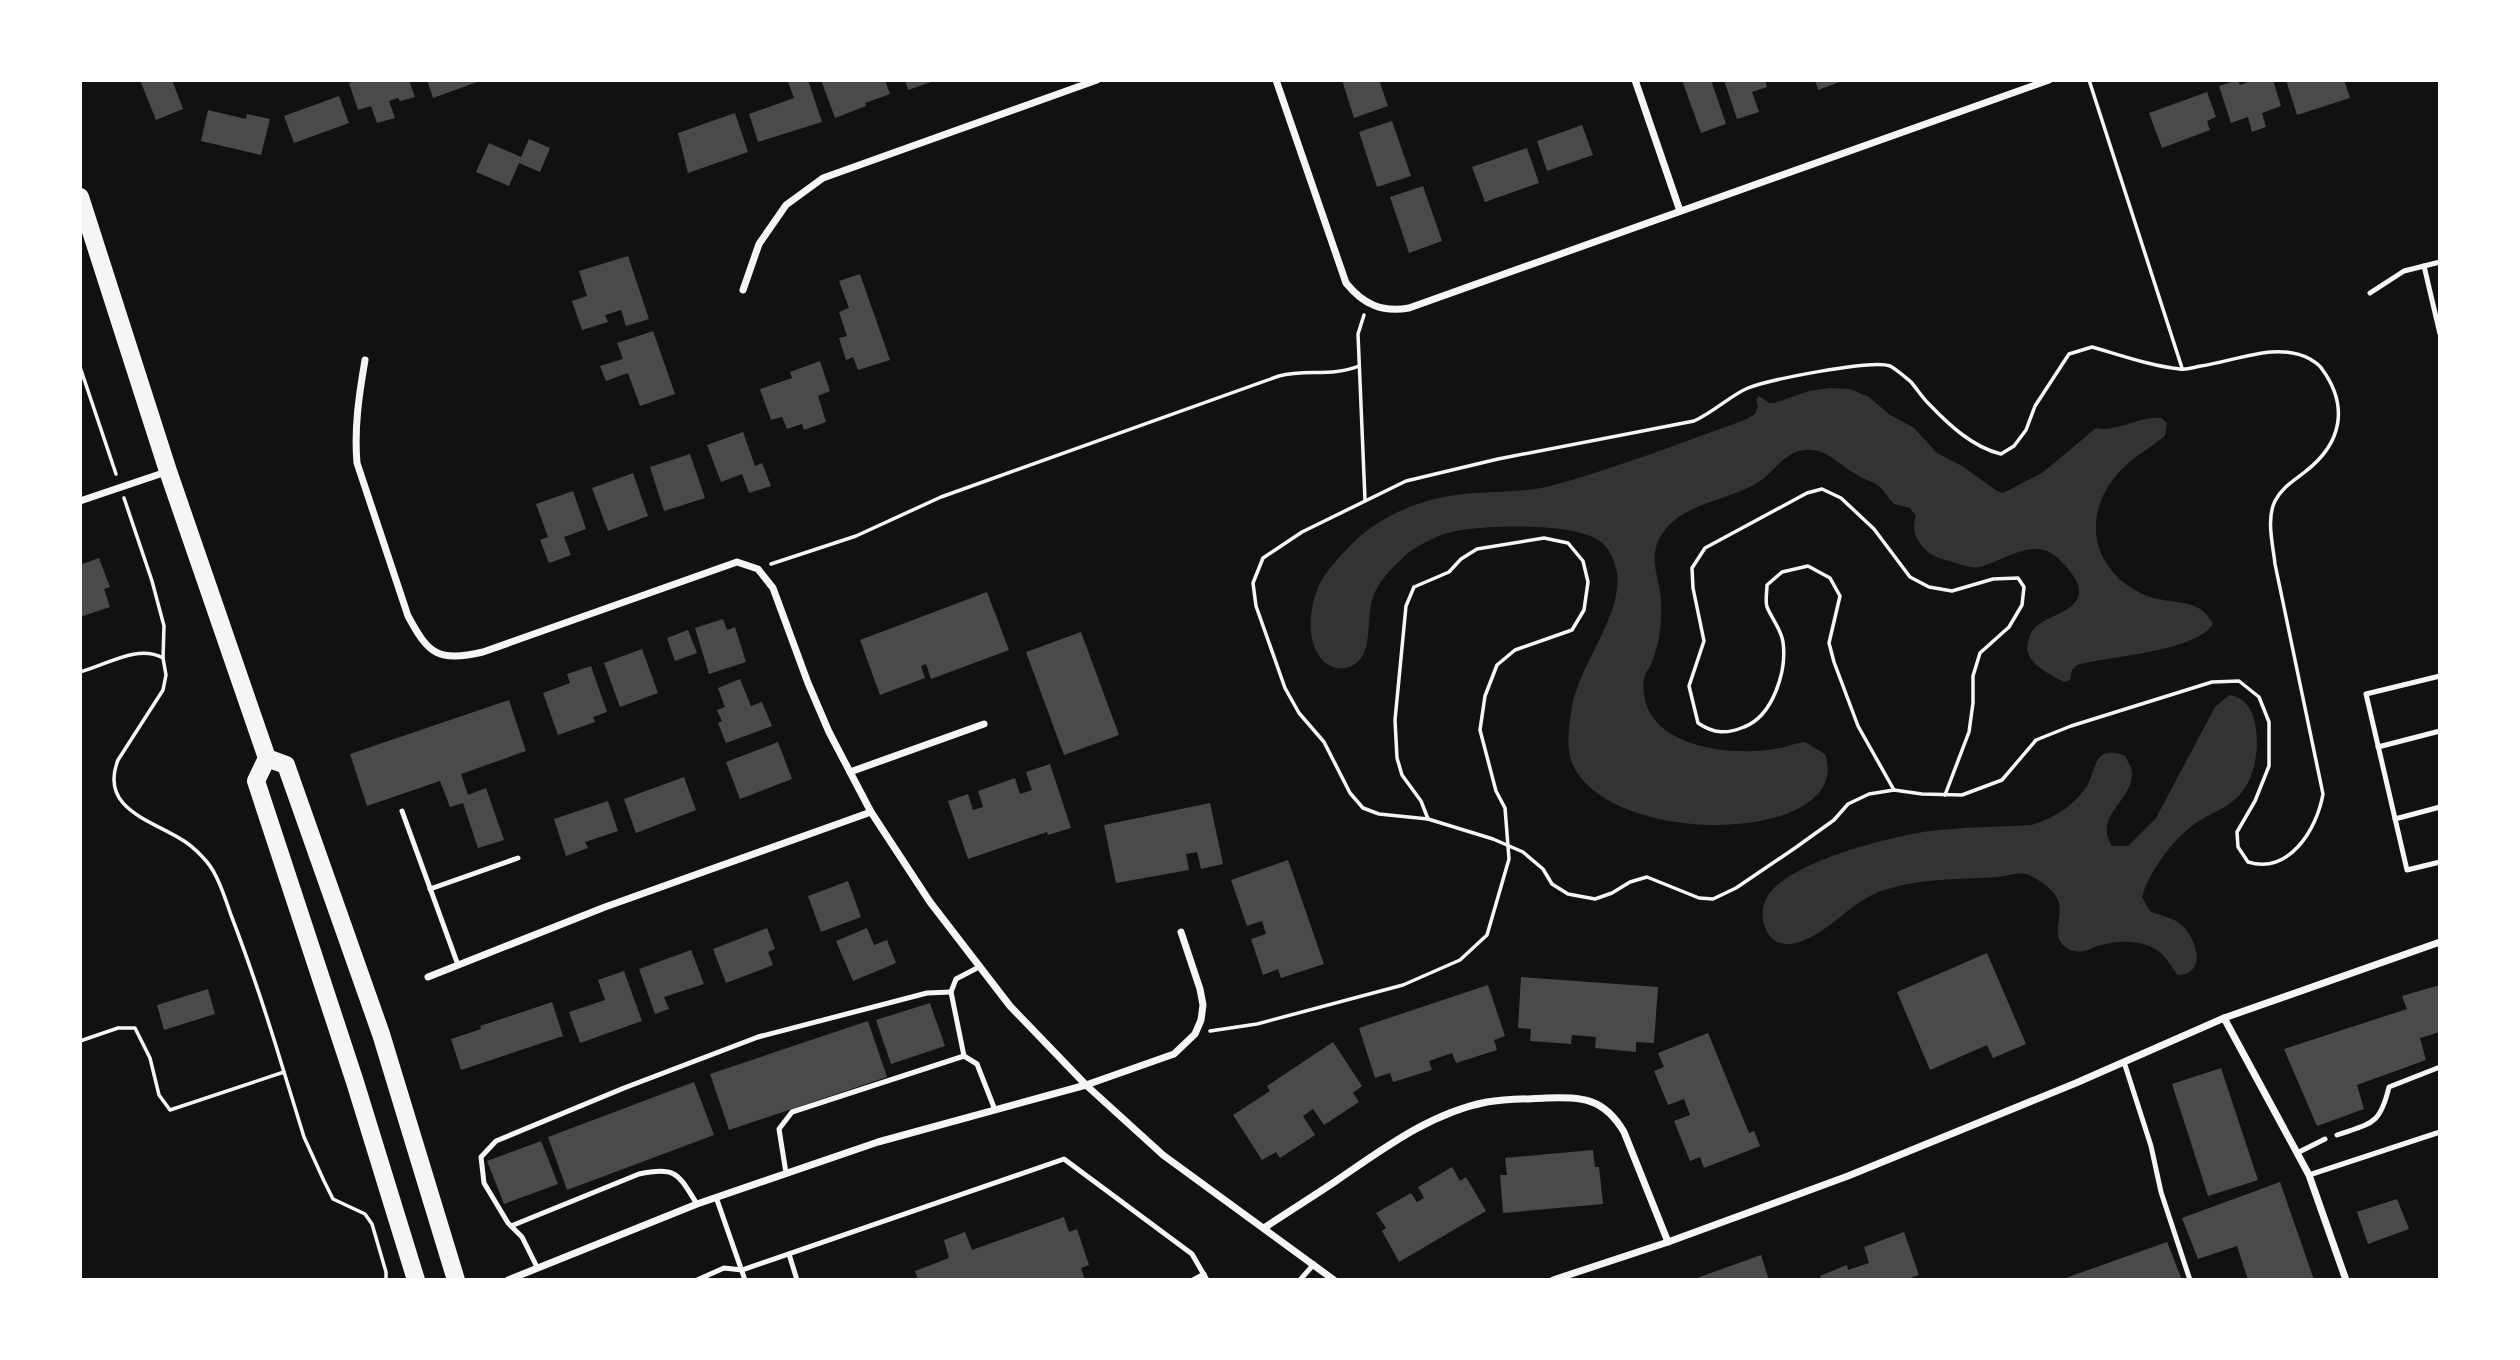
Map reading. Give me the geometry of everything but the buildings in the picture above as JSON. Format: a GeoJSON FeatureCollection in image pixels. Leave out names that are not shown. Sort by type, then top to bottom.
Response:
{"type":"FeatureCollection","features":[{"type":"Feature","properties":{"kind":"main road"},"geometry":{"type":"LineString","coordinates":[[80,197],[168,471],[267,758],[256,781],[355,1082],[416,1279]]}},
{"type":"Feature","properties":{"kind":"main road"},"geometry":{"type":"LineString","coordinates":[[267,758],[286,765],[323,865],[381,1034],[456,1279]]}},
{"type":"Feature","properties":{"kind":"street"},"geometry":{"type":"LineString","coordinates":[[743,290],[759,244],[786,205],[823,178],[1097,80]]}},
{"type":"Feature","properties":{"kind":"street"},"geometry":{"type":"LineString","coordinates":[[1276,80],[1340,270],[1356,294],[1378,308],[1393,311],[1409,308],[2049,80]]}},
{"type":"Feature","properties":{"kind":"street"},"geometry":{"type":"LineString","coordinates":[[1634,80],[1680,211]]}},
{"type":"Feature","properties":{"kind":"street"},"geometry":{"type":"LineString","coordinates":[[365,360],[357,402],[357,463],[408,616],[420,638],[435,653],[457,658],[483,652],[737,562],[758,569],[773,588],[808,683],[871,812],[930,902],[1010,1006],[1086,1085],[1163,1155],[1334,1279]]}},
{"type":"Feature","properties":{"kind":"street"},"geometry":{"type":"LineString","coordinates":[[80,502],[168,471]]}},
{"type":"Feature","properties":{"kind":"street"},"geometry":{"type":"LineString","coordinates":[[850,772],[984,724]]}},
{"type":"Feature","properties":{"kind":"street"},"geometry":{"type":"LineString","coordinates":[[428,977],[632,897],[871,812]]}},
{"type":"Feature","properties":{"kind":"street"},"geometry":{"type":"LineString","coordinates":[[508,1279],[697,1204],[786,1173],[878,1142],[1086,1085],[1174,1054],[1195,1034],[1203,1005],[1181,932]]}},
{"type":"Feature","properties":{"kind":"street"},"geometry":{"type":"LineString","coordinates":[[1552,1279],[1580,1275],[1848,1176],[2224,1018],[2440,942]]}},
{"type":"Feature","properties":{"kind":"street"},"geometry":{"type":"LineString","coordinates":[[2224,1018],[2309,1175],[2346,1279]]}},
{"type":"Feature","properties":{"kind":"street"},"geometry":{"type":"LineString","coordinates":[[1264,1228],[1405,1134],[1430,1121],[1484,1103],[1507,1099],[1567,1098],[1588,1100],[1604,1107],[1615,1117],[1624,1132],[1668,1242]]}},
{"type":"Feature","properties":{"kind":"lane"},"geometry":{"type":"LineString","coordinates":[[2370,293],[2404,271],[2440,262]]}},
{"type":"Feature","properties":{"kind":"lane"},"geometry":{"type":"LineString","coordinates":[[2424,266],[2440,334]]}},
{"type":"Feature","properties":{"kind":"lane"},"geometry":{"type":"LineString","coordinates":[[2440,676],[2366,694],[2407,870],[2440,862]]}},
{"type":"Feature","properties":{"kind":"lane"},"geometry":{"type":"LineString","coordinates":[[2378,747],[2440,731]]}},
{"type":"Feature","properties":{"kind":"lane"},"geometry":{"type":"LineString","coordinates":[[2395,818],[2440,807]]}},
{"type":"Feature","properties":{"kind":"lane"},"geometry":{"type":"LineString","coordinates":[[402,811],[458,965]]}},
{"type":"Feature","properties":{"kind":"lane"},"geometry":{"type":"LineString","coordinates":[[430,889],[517,858]]}},
{"type":"Feature","properties":{"kind":"lane"},"geometry":{"type":"LineString","coordinates":[[979,967],[956,979],[950,992],[964,1056],[977,1064],[995,1110]]}},
{"type":"Feature","properties":{"kind":"lane"},"geometry":{"type":"LineString","coordinates":[[537,1267],[522,1237],[511,1226],[484,1183],[481,1157],[496,1141],[758,1037],[928,993],[950,992]]}},
{"type":"Feature","properties":{"kind":"lane"},"geometry":{"type":"LineString","coordinates":[[786,1173],[779,1129],[792,1112],[964,1056]]}},
{"type":"Feature","properties":{"kind":"lane"},"geometry":{"type":"LineString","coordinates":[[2124,1062],[2151,1146],[2161,1192],[2190,1279]]}},
{"type":"Feature","properties":{"kind":"lane"},"geometry":{"type":"LineString","coordinates":[[2337,1135],[2375,1121],[2384,1106],[2389,1087],[2440,1067]]}},
{"type":"Feature","properties":{"kind":"lane"},"geometry":{"type":"LineString","coordinates":[[2309,1175],[2440,1132]]}},
{"type":"Feature","properties":{"kind":"lane"},"geometry":{"type":"LineString","coordinates":[[2297,1153],[2325,1139]]}},
{"type":"Feature","properties":{"kind":"lane"},"geometry":{"type":"LineString","coordinates":[[697,1279],[724,1268],[742,1270],[1064,1159],[1192,1254],[1205,1277],[1194,1279]]}},
{"type":"Feature","properties":{"kind":"lane"},"geometry":{"type":"LineString","coordinates":[[511,1226],[639,1174],[662,1169],[680,1176],[697,1204]]}},
{"type":"Feature","properties":{"kind":"lane"},"geometry":{"type":"LineString","coordinates":[[716,1197],[745,1279]]}},
{"type":"Feature","properties":{"kind":"lane"},"geometry":{"type":"LineString","coordinates":[[789,1254],[797,1279]]}},
{"type":"Feature","properties":{"kind":"lane"},"geometry":{"type":"LineString","coordinates":[[1300,1279],[1314,1264]]}},
{"type":"Feature","properties":{"kind":"path"},"geometry":{"type":"LineString","coordinates":[[2089,80],[2182,369]]}},
{"type":"Feature","properties":{"kind":"path"},"geometry":{"type":"LineString","coordinates":[[1365,500],[1357,334],[1369,303]]}},
{"type":"Feature","properties":{"kind":"path"},"geometry":{"type":"LineString","coordinates":[[2092,347],[2182,369],[2274,350],[2299,353],[2320,365],[2339,403],[2338,427],[2327,449],[2289,484],[2275,502],[2271,527],[2275,564],[2323,794],[2319,815],[2307,835],[2279,862],[2261,866],[2248,862],[2238,847],[2237,832],[2255,801],[2269,766],[2269,722],[2259,697],[2239,681],[2212,682],[2071,726],[2036,740],[2002,780],[1962,795],[1894,790],[1869,794],[1848,804],[1835,820],[1736,888],[1713,899],[1699,898],[1647,877],[1595,899],[1568,894],[1552,884],[1543,869],[1523,852],[1428,819],[1379,814],[1363,808],[1350,793],[1324,742],[1299,713],[1284,688],[1256,606],[1253,583],[1263,558],[1302,532],[1406,481],[1499,459],[1694,421],[1710,414],[1747,388],[1829,369],[1868,364],[1889,366],[1911,383],[1927,402],[1963,435],[1985,450],[2001,454],[2014,446],[2026,430],[2035,405],[2069,355],[2092,347]]}},
{"type":"Feature","properties":{"kind":"path"},"geometry":{"type":"LineString","coordinates":[[758,569],[856,536],[941,496],[1279,376],[1307,371],[1331,373],[1359,366]]}},
{"type":"Feature","properties":{"kind":"path"},"geometry":{"type":"LineString","coordinates":[[80,368],[152,581],[164,626],[163,658],[166,675],[163,691],[118,760],[113,773],[113,786],[121,801],[132,812],[188,844],[209,863],[255,976],[304,1137],[333,1199],[365,1214],[372,1224],[386,1279]]}},
{"type":"Feature","properties":{"kind":"path"},"geometry":{"type":"LineString","coordinates":[[1894,790],[1858,726],[1834,662],[1829,643],[1840,596],[1830,578],[1808,566],[1782,572],[1767,585],[1766,605],[1783,642],[1782,670],[1772,701],[1752,724],[1731,732],[1710,732],[1698,723],[1689,685],[1704,641],[1693,588],[1692,568],[1705,548],[1807,493],[1822,489],[1841,498],[1874,529],[1910,577],[1929,587],[1952,592],[1993,579],[2018,578],[2024,587],[2022,605],[2009,628],[1980,653],[1973,676],[1969,732],[1945,795]]}},
{"type":"Feature","properties":{"kind":"path"},"geometry":{"type":"LineString","coordinates":[[1195,1034],[1257,1024],[1403,985],[1460,960],[1487,935],[1509,859],[1505,808],[1496,791],[1480,730],[1485,696],[1497,665],[1515,650],[1572,630],[1584,610],[1588,582],[1583,561],[1568,543],[1544,538],[1477,549],[1461,559],[1450,572],[1414,587],[1406,606],[1395,720],[1397,758],[1402,775],[1421,801],[1428,819]]}},
{"type":"Feature","properties":{"kind":"path"},"geometry":{"type":"LineString","coordinates":[[80,672],[140,652],[154,653],[163,658]]}},
{"type":"Feature","properties":{"kind":"path"},"geometry":{"type":"LineString","coordinates":[[80,1041],[118,1028],[135,1028],[150,1058],[159,1094],[170,1110],[284,1072]]}},
{"type":"Feature","properties":{"kind":"shaded area"},"geometry":{"type":"Polygon","coordinates":[[[1850,389],[1869,397],[1890,415],[1913,427],[1937,453],[2003,493],[2042,473],[2096,428],[2112,428],[2144,419],[2161,418],[2167,423],[2165,436],[2127,464],[2108,486],[2096,522],[2097,540],[2103,557],[2113,572],[2128,585],[2156,599],[2193,606],[2208,615],[2213,624],[2189,641],[2170,647],[2077,665],[2072,670],[2070,680],[2064,682],[2033,662],[2027,649],[2029,638],[2036,627],[2072,606],[2079,594],[2074,577],[2059,559],[2039,549],[2021,551],[1980,567],[1968,567],[1937,557],[1921,545],[1915,534],[1916,516],[1910,508],[1894,504],[1877,485],[1827,455],[1814,450],[1793,453],[1750,487],[1706,503],[1679,517],[1668,526],[1656,546],[1655,565],[1661,597],[1659,639],[1644,679],[1645,702],[1654,719],[1669,733],[1710,748],[1755,751],[1805,742],[1825,754],[1825,784],[1804,806],[1768,819],[1724,825],[1676,822],[1632,811],[1595,791],[1572,763],[1568,737],[1575,695],[1607,624],[1617,589],[1617,573],[1611,555],[1600,541],[1588,535],[1570,530],[1526,526],[1461,530],[1437,537],[1408,553],[1378,586],[1372,602],[1366,648],[1355,664],[1334,668],[1320,657],[1316,650],[1311,634],[1311,617],[1321,581],[1358,538],[1388,517],[1422,502],[1440,498],[1548,487],[1629,462],[1747,419],[1755,414],[1759,396],[1769,403],[1774,403],[1809,391],[1850,389]]]}},
{"type":"Feature","properties":{"kind":"shaded area"},"geometry":{"type":"Polygon","coordinates":[[[2229,695],[2241,699],[2254,720],[2257,749],[2251,776],[2237,798],[2181,835],[2157,865],[2142,897],[2150,911],[2176,921],[2189,934],[2196,951],[2196,960],[2194,968],[2188,973],[2178,975],[2160,952],[2137,943],[2115,942],[2083,951],[2071,950],[2059,940],[2060,912],[2055,895],[2037,879],[2021,873],[1918,882],[1887,889],[1862,901],[1819,933],[1796,943],[1778,942],[1767,932],[1763,917],[1767,897],[1781,882],[1799,871],[1868,844],[1913,834],[2031,825],[2039,822],[2056,815],[2083,792],[2099,758],[2108,753],[2125,756],[2132,771],[2130,785],[2107,827],[2107,836],[2112,846],[2128,846],[2156,818],[2215,707],[2229,695]]]}}]}
